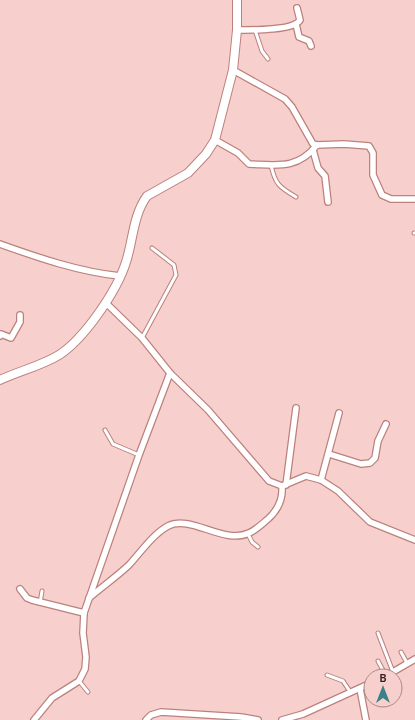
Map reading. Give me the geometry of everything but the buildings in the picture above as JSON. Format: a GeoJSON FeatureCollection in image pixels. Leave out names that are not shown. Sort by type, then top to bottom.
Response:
{"type":"FeatureCollection","features":[{"type":"Feature","properties":{"kind":"street"},"geometry":{"type":"LineString","coordinates":[[0,380],[59,355],[86,330],[105,302],[126,263],[135,225],[143,201],[147,196],[188,173],[202,158],[215,140],[232,70],[237,30],[237,0]]}},
{"type":"Feature","properties":{"kind":"street"},"geometry":{"type":"LineString","coordinates":[[237,30],[277,29],[296,24],[300,20],[298,8]]}},
{"type":"Feature","properties":{"kind":"street"},"geometry":{"type":"LineString","coordinates":[[296,24],[299,37],[307,40],[311,46]]}},
{"type":"Feature","properties":{"kind":"street"},"geometry":{"type":"LineString","coordinates":[[232,70],[285,99],[297,115],[315,148],[318,168],[325,176],[328,202]]}},
{"type":"Feature","properties":{"kind":"street"},"geometry":{"type":"LineString","coordinates":[[215,140],[238,153],[246,163],[293,163],[302,160],[315,148],[344,144],[369,146],[373,153],[373,175],[382,195],[391,199],[415,199]]}},
{"type":"Feature","properties":{"kind":"street"},"geometry":{"type":"LineString","coordinates":[[0,244],[40,258],[120,276]]}},
{"type":"Feature","properties":{"kind":"street"},"geometry":{"type":"LineString","coordinates":[[105,302],[142,338],[170,373],[208,410],[269,481],[284,485],[306,476],[321,480],[338,491],[370,522],[415,540]]}},
{"type":"Feature","properties":{"kind":"street"},"geometry":{"type":"LineString","coordinates":[[0,334],[9,338],[13,336],[20,322],[20,315]]}},
{"type":"Feature","properties":{"kind":"street"},"geometry":{"type":"LineString","coordinates":[[34,720],[52,698],[78,681],[85,670],[86,657],[83,633],[84,613],[88,599],[170,373]]}},
{"type":"Feature","properties":{"kind":"street"},"geometry":{"type":"LineString","coordinates":[[88,599],[128,565],[147,544],[168,526],[182,524],[238,536],[248,534],[273,514],[283,494],[296,408]]}},
{"type":"Feature","properties":{"kind":"street"},"geometry":{"type":"LineString","coordinates":[[321,480],[339,413]]}},
{"type":"Feature","properties":{"kind":"street"},"geometry":{"type":"LineString","coordinates":[[329,454],[361,464],[370,464],[375,458],[378,441],[386,424]]}},
{"type":"Feature","properties":{"kind":"street"},"geometry":{"type":"LineString","coordinates":[[20,589],[27,598],[40,603],[84,613]]}},
{"type":"Feature","properties":{"kind":"street"},"geometry":{"type":"LineString","coordinates":[[399,668],[415,658]]}},
{"type":"Feature","properties":{"kind":"street"},"geometry":{"type":"LineString","coordinates":[[282,720],[303,714],[363,687]]}},
{"type":"Feature","properties":{"kind":"street"},"geometry":{"type":"LineString","coordinates":[[360,689],[366,720]]}},
{"type":"Feature","properties":{"kind":"street"},"geometry":{"type":"LineString","coordinates":[[146,720],[161,712],[194,713],[258,720]]}},
{"type":"Feature","properties":{"kind":"lane"},"geometry":{"type":"LineString","coordinates":[[255,30],[262,51],[268,59]]}},
{"type":"Feature","properties":{"kind":"lane"},"geometry":{"type":"LineString","coordinates":[[272,164],[275,180],[279,186],[296,197]]}},
{"type":"Feature","properties":{"kind":"lane"},"geometry":{"type":"LineString","coordinates":[[142,338],[176,275],[174,265],[152,248]]}},
{"type":"Feature","properties":{"kind":"lane"},"geometry":{"type":"LineString","coordinates":[[105,430],[113,444],[139,455]]}},
{"type":"Feature","properties":{"kind":"lane"},"geometry":{"type":"LineString","coordinates":[[248,534],[252,542],[258,547]]}},
{"type":"Feature","properties":{"kind":"lane"},"geometry":{"type":"LineString","coordinates":[[40,603],[42,591]]}},
{"type":"Feature","properties":{"kind":"lane"},"geometry":{"type":"LineString","coordinates":[[378,633],[391,668]]}},
{"type":"Feature","properties":{"kind":"lane"},"geometry":{"type":"LineString","coordinates":[[401,652],[407,663]]}},
{"type":"Feature","properties":{"kind":"lane"},"geometry":{"type":"LineString","coordinates":[[378,661],[382,668]]}},
{"type":"Feature","properties":{"kind":"lane"},"geometry":{"type":"LineString","coordinates":[[327,675],[342,681],[351,693]]}},
{"type":"Feature","properties":{"kind":"lane"},"geometry":{"type":"LineString","coordinates":[[78,681],[88,692]]}}]}
